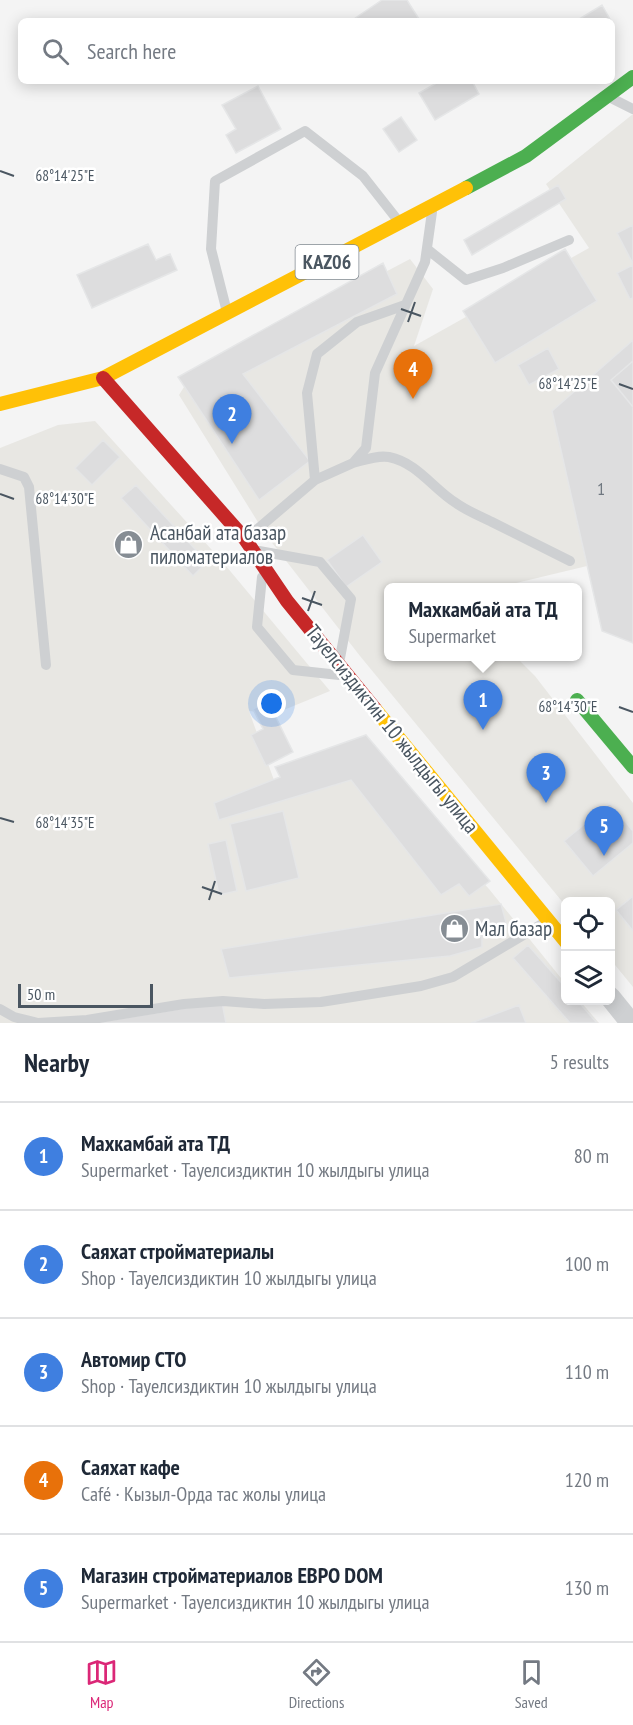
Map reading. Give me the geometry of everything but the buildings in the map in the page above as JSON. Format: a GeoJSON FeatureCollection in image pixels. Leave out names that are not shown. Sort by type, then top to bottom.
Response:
{"type":"FeatureCollection","features":[{"type":"Feature","properties":{"kind":"street","name":"KАZ06"},"geometry":{"type":"LineString","coordinates":[[0,404],[103,378],[228,314],[526,156],[633,77]]}},
{"type":"Feature","properties":{"kind":"street","name":"Тауелсиздиктин 10 жылдыгы улица"},"geometry":{"type":"LineString","coordinates":[[103,378],[249,545],[287,601],[561,936]]}},
{"type":"Feature","properties":{"kind":"street"},"geometry":{"type":"LineString","coordinates":[[577,700],[633,767]]}},
{"type":"Feature","properties":{"kind":"street"},"geometry":{"type":"LineString","coordinates":[[615,1004],[631,1023]]}},
{"type":"Feature","properties":{"kind":"lane"},"geometry":{"type":"LineString","coordinates":[[607,96],[633,109]]}},
{"type":"Feature","properties":{"kind":"lane"},"geometry":{"type":"LineString","coordinates":[[228,314],[211,249],[215,181],[305,131],[363,176],[400,223]]}},
{"type":"Feature","properties":{"kind":"lane"},"geometry":{"type":"LineString","coordinates":[[353,463],[366,448],[375,373],[425,262],[433,206]]}},
{"type":"Feature","properties":{"kind":"lane"},"geometry":{"type":"LineString","coordinates":[[427,249],[466,280],[503,268],[569,240]]}},
{"type":"Feature","properties":{"kind":"lane"},"geometry":{"type":"LineString","coordinates":[[315,480],[307,393],[317,354],[357,322],[405,305]]}},
{"type":"Feature","properties":{"kind":"lane"},"geometry":{"type":"LineString","coordinates":[[249,545],[315,480],[353,463],[375,457],[390,457],[419,471],[434,483],[439,492],[457,504],[570,561]]}},
{"type":"Feature","properties":{"kind":"lane"},"geometry":{"type":"LineString","coordinates":[[0,469],[18,473],[24,477],[29,487],[46,665]]}},
{"type":"Feature","properties":{"kind":"lane"},"geometry":{"type":"LineString","coordinates":[[249,545],[320,562],[351,599],[339,664]]}},
{"type":"Feature","properties":{"kind":"lane"},"geometry":{"type":"LineString","coordinates":[[263,565],[257,627],[293,670],[348,675]]}},
{"type":"Feature","properties":{"kind":"lane"},"geometry":{"type":"LineString","coordinates":[[0,1009],[14,1017],[38,1023],[87,1020],[223,1000],[264,1004],[321,1002],[421,986],[453,977],[548,921]]}},
{"type":"Feature","properties":{"kind":"shaded area"},"geometry":{"type":"Polygon","coordinates":[[[633,114],[633,340],[552,411],[587,566],[517,583],[384,583],[384,661],[520,661],[535,676],[633,803],[633,987],[615,965],[615,897],[561,897],[561,900],[360,656],[266,535],[179,395],[192,374],[410,259],[433,289],[414,346],[589,248],[546,184],[633,114]]]}},
{"type":"Feature","properties":{"kind":"shaded area"},"geometry":{"type":"Polygon","coordinates":[[[95,421],[221,560],[330,691],[274,714],[249,711],[275,783],[357,743],[489,889],[561,978],[561,1005],[583,1005],[599,1023],[0,1023],[0,448],[58,425],[95,421]]]}},
{"type":"Feature","properties":{"kind":"traffic: fast"},"geometry":{"type":"LineString","coordinates":[[466,188],[526,156],[633,77]]}},
{"type":"Feature","properties":{"kind":"traffic: fast"},"geometry":{"type":"LineString","coordinates":[[577,700],[633,767]]}},
{"type":"Feature","properties":{"kind":"traffic: slow"},"geometry":{"type":"LineString","coordinates":[[0,404],[103,378],[466,188]]}},
{"type":"Feature","properties":{"kind":"traffic: slow"},"geometry":{"type":"LineString","coordinates":[[375,709],[561,936]]}},
{"type":"Feature","properties":{"kind":"traffic: jam"},"geometry":{"type":"LineString","coordinates":[[103,378],[245,539],[287,601],[375,709]]}},
{"type":"Feature","properties":{"kind":"place","name":"Саяхат кафе"},"geometry":{"type":"Point","coordinates":[413,399]}},
{"type":"Feature","properties":{"kind":"place","name":"Саяхат стройматериалы"},"geometry":{"type":"Point","coordinates":[232,444]}},
{"type":"Feature","properties":{"kind":"place","name":"Асанбай ата базар пиломатериалов"},"geometry":{"type":"Point","coordinates":[129,545]}},
{"type":"Feature","properties":{"kind":"place","name":"Махкамбай ата ТД"},"geometry":{"type":"Point","coordinates":[483,730]}},
{"type":"Feature","properties":{"kind":"place","name":"Автомир СТО"},"geometry":{"type":"Point","coordinates":[546,803]}},
{"type":"Feature","properties":{"kind":"place","name":"Магазин стройматериалов ЕВРО DOM"},"geometry":{"type":"Point","coordinates":[604,856]}},
{"type":"Feature","properties":{"kind":"place","name":"Мал базар"},"geometry":{"type":"Point","coordinates":[454,929]}}]}
